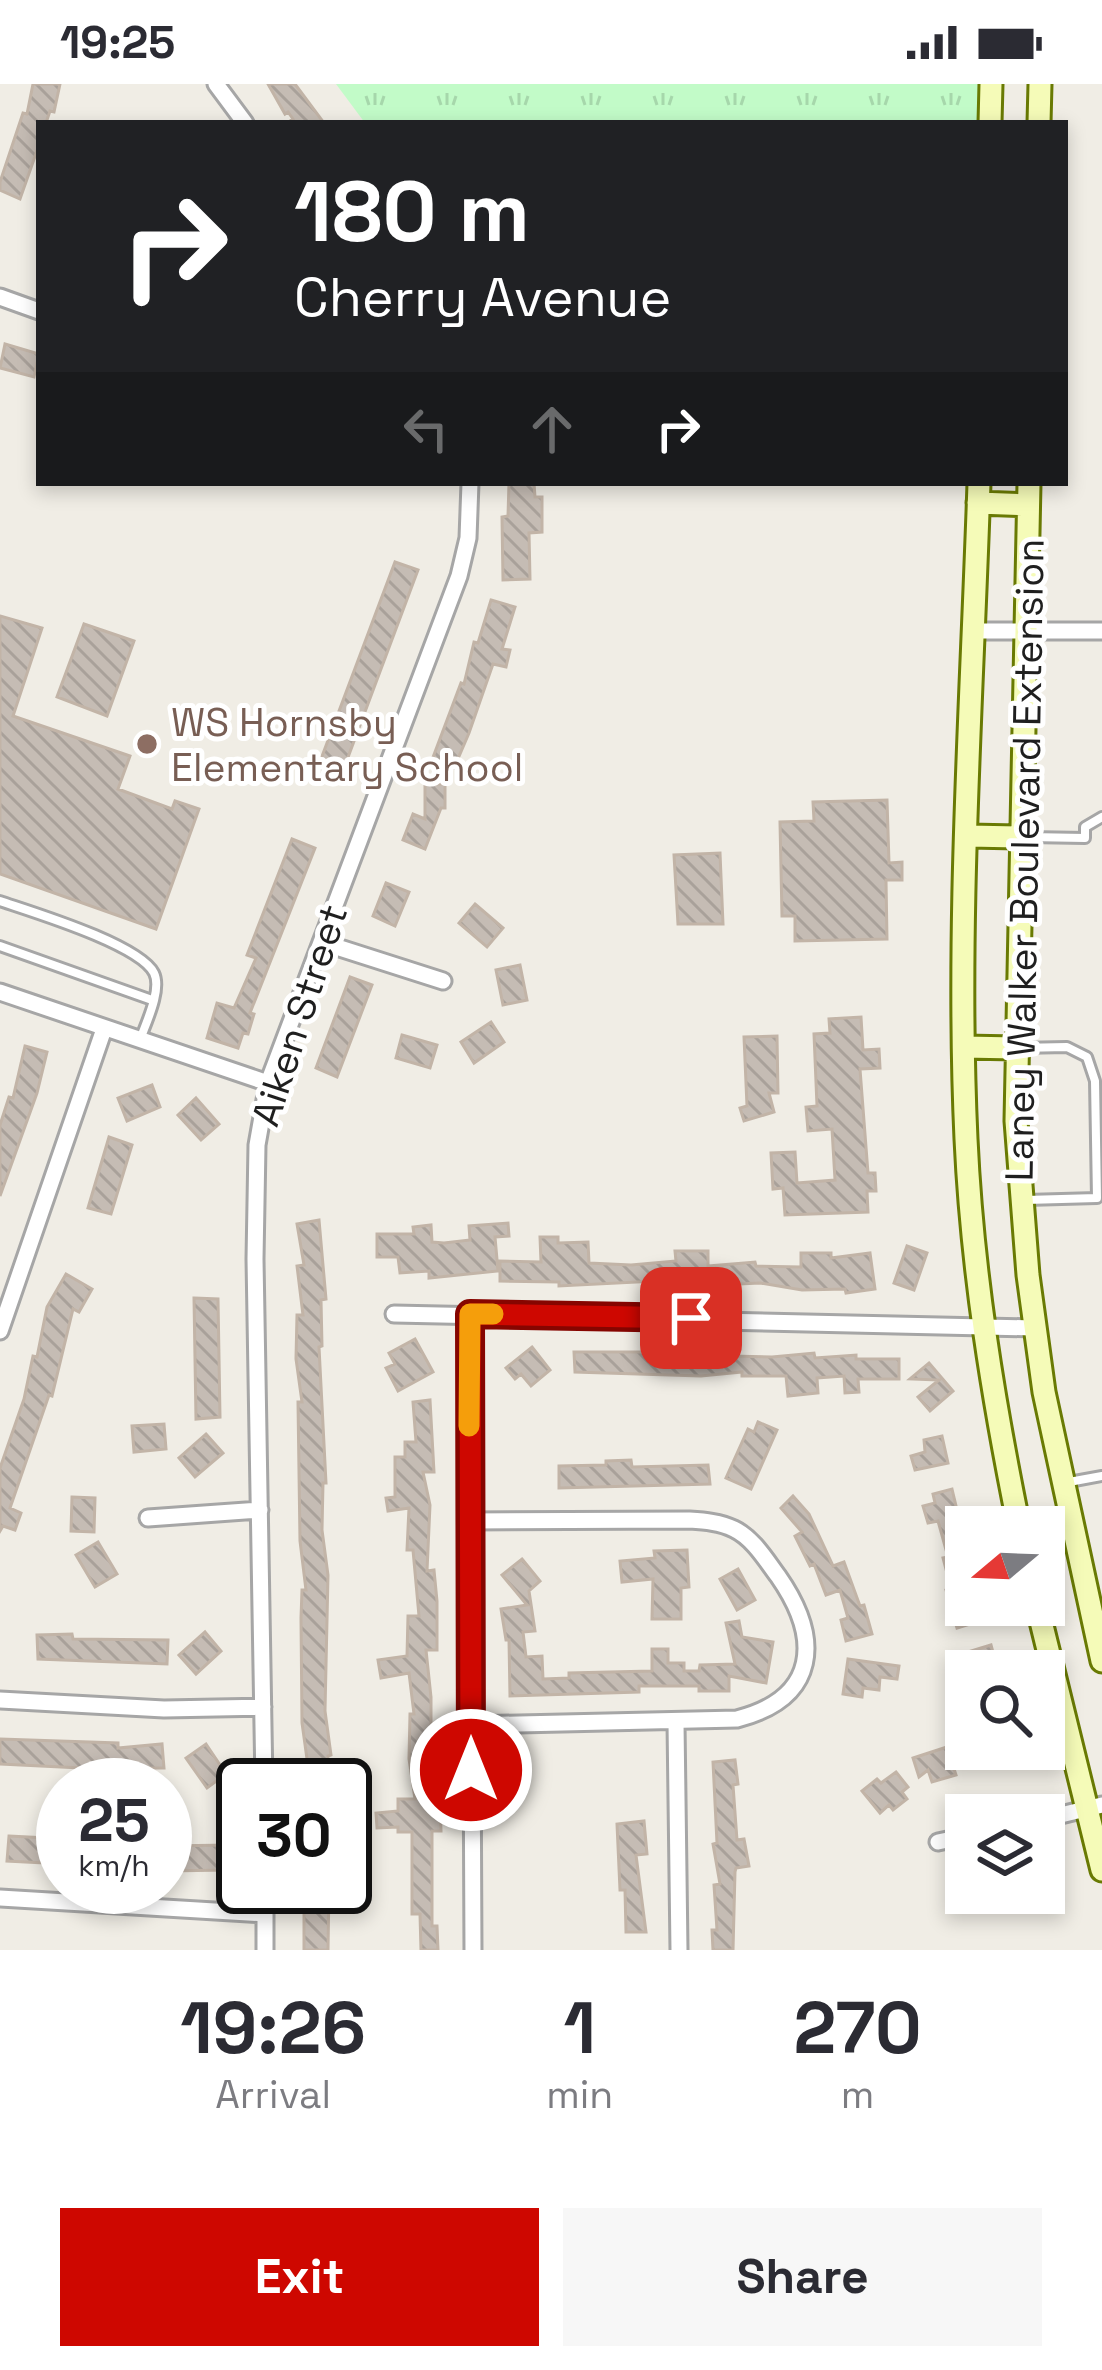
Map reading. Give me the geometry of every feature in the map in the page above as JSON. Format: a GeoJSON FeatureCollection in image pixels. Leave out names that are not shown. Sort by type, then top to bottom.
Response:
{"type":"FeatureCollection","features":[{"type":"Feature","properties":{"kind":"main road"},"geometry":{"type":"LineString","coordinates":[[990,120],[991,84]]}},
{"type":"Feature","properties":{"kind":"main road"},"geometry":{"type":"LineString","coordinates":[[1039,120],[1040,84]]}},
{"type":"Feature","properties":{"kind":"main road"},"geometry":{"type":"LineString","coordinates":[[979,493],[1029,494]]}},
{"type":"Feature","properties":{"kind":"main road","name":"Laney Walker Boulevard Extension"},"geometry":{"type":"LineString","coordinates":[[979,493],[964,1047],[966,1140],[984,1329],[1015,1506]]}},
{"type":"Feature","properties":{"kind":"main road","name":"Laney Walker Boulevard Extension"},"geometry":{"type":"LineString","coordinates":[[1029,494],[1016,1048],[1021,1200],[1034,1328],[1062,1484],[1096,1616],[1102,1661]]}},
{"type":"Feature","properties":{"kind":"main road"},"geometry":{"type":"LineString","coordinates":[[969,836],[1020,837]]}},
{"type":"Feature","properties":{"kind":"main road"},"geometry":{"type":"LineString","coordinates":[[964,1047],[1016,1048]]}},
{"type":"Feature","properties":{"kind":"main road"},"geometry":{"type":"LineString","coordinates":[[1043,1626],[1094,1807],[1102,1870]]}},
{"type":"Feature","properties":{"kind":"street"},"geometry":{"type":"LineString","coordinates":[[216,84],[243,120]]}},
{"type":"Feature","properties":{"kind":"street"},"geometry":{"type":"LineString","coordinates":[[0,297],[36,310]]}},
{"type":"Feature","properties":{"kind":"street","name":"Aiken Street"},"geometry":{"type":"LineString","coordinates":[[263,1758],[259,1120],[268,1084],[459,576],[468,538],[470,486]]}},
{"type":"Feature","properties":{"kind":"street"},"geometry":{"type":"LineString","coordinates":[[975,631],[1102,631]]}},
{"type":"Feature","properties":{"kind":"street"},"geometry":{"type":"LineString","coordinates":[[321,941],[443,981]]}},
{"type":"Feature","properties":{"kind":"street"},"geometry":{"type":"LineString","coordinates":[[0,992],[268,1084]]}},
{"type":"Feature","properties":{"kind":"street"},"geometry":{"type":"LineString","coordinates":[[0,1330],[104,1029]]}},
{"type":"Feature","properties":{"kind":"street"},"geometry":{"type":"LineString","coordinates":[[394,1314],[1034,1328]]}},
{"type":"Feature","properties":{"kind":"street"},"geometry":{"type":"LineString","coordinates":[[470,1314],[473,1950]]}},
{"type":"Feature","properties":{"kind":"street"},"geometry":{"type":"LineString","coordinates":[[148,1518],[260,1510]]}},
{"type":"Feature","properties":{"kind":"street"},"geometry":{"type":"LineString","coordinates":[[468,1521],[722,1523],[746,1535],[790,1593],[808,1640],[806,1663],[794,1688],[771,1707],[737,1719],[471,1724]]}},
{"type":"Feature","properties":{"kind":"street"},"geometry":{"type":"LineString","coordinates":[[0,1700],[164,1709],[263,1707]]}},
{"type":"Feature","properties":{"kind":"street"},"geometry":{"type":"LineString","coordinates":[[676,1723],[679,1950]]}},
{"type":"Feature","properties":{"kind":"street"},"geometry":{"type":"LineString","coordinates":[[938,1842],[945,1840]]}},
{"type":"Feature","properties":{"kind":"street"},"geometry":{"type":"LineString","coordinates":[[0,1898],[216,1911]]}},
{"type":"Feature","properties":{"kind":"street"},"geometry":{"type":"LineString","coordinates":[[265,1914],[265,1950]]}},
{"type":"Feature","properties":{"kind":"lane"},"geometry":{"type":"LineString","coordinates":[[1020,837],[1085,838],[1085,827],[1102,817]]}},
{"type":"Feature","properties":{"kind":"lane"},"geometry":{"type":"LineString","coordinates":[[0,901],[131,953],[154,974],[140,1041]]}},
{"type":"Feature","properties":{"kind":"lane"},"geometry":{"type":"LineString","coordinates":[[0,946],[152,1000]]}},
{"type":"Feature","properties":{"kind":"lane"},"geometry":{"type":"LineString","coordinates":[[1016,1048],[1066,1047],[1087,1057],[1095,1081],[1100,1198],[1021,1200]]}},
{"type":"Feature","properties":{"kind":"lane"},"geometry":{"type":"LineString","coordinates":[[1062,1484],[1102,1476]]}},
{"type":"Feature","properties":{"kind":"green space"},"geometry":{"type":"Polygon","coordinates":[[[336,84],[983,84],[981,120],[363,120],[336,84]]]}},
{"type":"Feature","properties":{"kind":"building"},"geometry":{"type":"Polygon","coordinates":[[[33,84],[60,84],[54,112],[50,111],[47,120],[36,120],[36,154],[20,199],[0,190],[0,182],[23,113],[27,114],[33,84]]]}},
{"type":"Feature","properties":{"kind":"building"},"geometry":{"type":"Polygon","coordinates":[[[268,84],[295,84],[322,120],[292,120],[268,84]]]}},
{"type":"Feature","properties":{"kind":"building"},"geometry":{"type":"Polygon","coordinates":[[[5,344],[36,353],[34,377],[0,368],[5,344]]]}},
{"type":"Feature","properties":{"kind":"building"},"geometry":{"type":"Polygon","coordinates":[[[509,486],[534,486],[535,497],[542,497],[542,532],[529,533],[530,579],[503,580],[502,517],[508,516],[509,486]]]}},
{"type":"Feature","properties":{"kind":"building"},"geometry":{"type":"Polygon","coordinates":[[[395,562],[418,570],[341,776],[318,767],[395,562]]]}},
{"type":"Feature","properties":{"kind":"building"},"geometry":{"type":"Polygon","coordinates":[[[491,600],[515,607],[502,649],[510,650],[506,667],[493,664],[469,733],[454,768],[449,768],[432,760],[464,684],[491,600]]]}},
{"type":"Feature","properties":{"kind":"building"},"geometry":{"type":"Polygon","coordinates":[[[0,616],[42,628],[13,716],[130,756],[118,789],[172,809],[175,801],[199,809],[156,929],[0,874],[0,616]]]}},
{"type":"Feature","properties":{"kind":"building"},"geometry":{"type":"Polygon","coordinates":[[[84,624],[134,641],[107,716],[57,697],[84,624]]]}},
{"type":"Feature","properties":{"kind":"building"},"geometry":{"type":"Polygon","coordinates":[[[425,784],[445,784],[445,808],[425,849],[403,840],[413,814],[425,819],[425,784]]]}},
{"type":"Feature","properties":{"kind":"building"},"geometry":{"type":"Polygon","coordinates":[[[887,800],[889,863],[902,862],[902,880],[886,880],[887,939],[795,941],[795,916],[782,916],[780,822],[814,821],[813,802],[887,800]]]}},
{"type":"Feature","properties":{"kind":"building"},"geometry":{"type":"Polygon","coordinates":[[[292,839],[315,848],[250,1013],[254,1014],[248,1034],[243,1033],[238,1048],[207,1038],[217,1003],[234,1008],[256,958],[247,955],[292,839]]]}},
{"type":"Feature","properties":{"kind":"building"},"geometry":{"type":"Polygon","coordinates":[[[720,853],[723,924],[678,924],[674,855],[720,853]]]}},
{"type":"Feature","properties":{"kind":"building"},"geometry":{"type":"Polygon","coordinates":[[[386,883],[409,892],[395,926],[373,916],[386,883]]]}},
{"type":"Feature","properties":{"kind":"building"},"geometry":{"type":"Polygon","coordinates":[[[475,904],[503,928],[487,947],[459,923],[475,904]]]}},
{"type":"Feature","properties":{"kind":"building"},"geometry":{"type":"Polygon","coordinates":[[[520,965],[527,1000],[503,1005],[496,970],[520,965]]]}},
{"type":"Feature","properties":{"kind":"building"},"geometry":{"type":"Polygon","coordinates":[[[350,977],[372,985],[337,1077],[316,1068],[350,977]]]}},
{"type":"Feature","properties":{"kind":"building"},"geometry":{"type":"Polygon","coordinates":[[[861,1017],[863,1050],[879,1049],[880,1068],[860,1069],[868,1173],[875,1173],[876,1191],[867,1191],[868,1212],[785,1215],[783,1188],[773,1189],[771,1153],[795,1152],[797,1183],[835,1180],[832,1129],[808,1131],[806,1107],[817,1106],[814,1034],[830,1033],[829,1019],[861,1017]]]}},
{"type":"Feature","properties":{"kind":"building"},"geometry":{"type":"Polygon","coordinates":[[[491,1022],[504,1042],[474,1063],[461,1042],[491,1022]]]}},
{"type":"Feature","properties":{"kind":"building"},"geometry":{"type":"Polygon","coordinates":[[[402,1035],[437,1045],[430,1068],[396,1058],[402,1035]]]}},
{"type":"Feature","properties":{"kind":"building"},"geometry":{"type":"Polygon","coordinates":[[[777,1036],[778,1093],[769,1093],[774,1112],[744,1121],[740,1108],[747,1106],[744,1037],[777,1036]]]}},
{"type":"Feature","properties":{"kind":"building"},"geometry":{"type":"Polygon","coordinates":[[[25,1046],[47,1052],[0,1196],[0,1125],[9,1097],[13,1098],[25,1046]]]}},
{"type":"Feature","properties":{"kind":"building"},"geometry":{"type":"Polygon","coordinates":[[[152,1085],[160,1107],[127,1121],[118,1098],[152,1085]]]}},
{"type":"Feature","properties":{"kind":"building"},"geometry":{"type":"Polygon","coordinates":[[[196,1098],[219,1124],[201,1140],[178,1115],[196,1098]]]}},
{"type":"Feature","properties":{"kind":"building"},"geometry":{"type":"Polygon","coordinates":[[[109,1137],[132,1145],[111,1214],[88,1208],[109,1137]]]}},
{"type":"Feature","properties":{"kind":"building"},"geometry":{"type":"Polygon","coordinates":[[[319,1220],[326,1299],[321,1300],[319,1347],[326,1483],[322,1530],[328,1575],[328,1758],[307,1758],[302,1723],[301,1618],[302,1590],[306,1590],[300,1541],[298,1402],[302,1402],[296,1359],[297,1315],[303,1315],[297,1266],[304,1265],[297,1224],[319,1220]]]}},
{"type":"Feature","properties":{"kind":"building"},"geometry":{"type":"Polygon","coordinates":[[[508,1223],[509,1236],[495,1237],[498,1271],[429,1278],[429,1271],[400,1273],[398,1257],[377,1257],[377,1234],[414,1234],[413,1227],[431,1225],[432,1242],[444,1243],[470,1240],[469,1226],[508,1223]]]}},
{"type":"Feature","properties":{"kind":"building"},"geometry":{"type":"Polygon","coordinates":[[[540,1237],[558,1237],[558,1243],[588,1242],[589,1263],[676,1261],[675,1251],[708,1251],[708,1266],[755,1262],[756,1266],[801,1267],[801,1253],[831,1253],[831,1258],[870,1253],[875,1289],[846,1293],[845,1289],[802,1290],[760,1283],[676,1287],[676,1280],[559,1286],[559,1282],[500,1281],[500,1261],[541,1262],[540,1237]]]}},
{"type":"Feature","properties":{"kind":"building"},"geometry":{"type":"Polygon","coordinates":[[[907,1246],[927,1253],[914,1290],[894,1283],[907,1246]]]}},
{"type":"Feature","properties":{"kind":"building"},"geometry":{"type":"Polygon","coordinates":[[[66,1274],[92,1289],[79,1312],[73,1309],[52,1396],[10,1508],[21,1513],[15,1530],[3,1526],[0,1531],[0,1468],[33,1356],[37,1357],[47,1307],[66,1274]]]}},
{"type":"Feature","properties":{"kind":"building"},"geometry":{"type":"Polygon","coordinates":[[[194,1298],[218,1299],[220,1417],[196,1419],[194,1298]]]}},
{"type":"Feature","properties":{"kind":"building"},"geometry":{"type":"Polygon","coordinates":[[[415,1339],[433,1372],[398,1391],[386,1368],[395,1364],[389,1353],[415,1339]]]}},
{"type":"Feature","properties":{"kind":"building"},"geometry":{"type":"Polygon","coordinates":[[[532,1347],[550,1370],[531,1386],[521,1374],[515,1379],[506,1368],[532,1347]]]}},
{"type":"Feature","properties":{"kind":"building"},"geometry":{"type":"Polygon","coordinates":[[[574,1352],[856,1355],[856,1359],[899,1359],[899,1379],[858,1379],[859,1392],[845,1393],[844,1376],[817,1378],[818,1393],[788,1396],[786,1376],[575,1372],[574,1352]]]}},
{"type":"Feature","properties":{"kind":"building"},"geometry":{"type":"Polygon","coordinates":[[[929,1363],[953,1391],[930,1411],[918,1397],[939,1380],[910,1379],[929,1363]]]}},
{"type":"Feature","properties":{"kind":"building"},"geometry":{"type":"Polygon","coordinates":[[[430,1400],[434,1472],[423,1472],[430,1505],[427,1571],[434,1570],[437,1650],[426,1650],[431,1697],[428,1746],[435,1798],[440,1798],[441,1831],[432,1831],[432,1926],[437,1926],[438,1950],[421,1950],[420,1914],[412,1914],[412,1832],[377,1828],[376,1813],[398,1811],[398,1799],[415,1799],[409,1759],[410,1714],[414,1714],[409,1673],[381,1678],[378,1660],[407,1656],[408,1616],[419,1616],[413,1550],[407,1550],[409,1508],[388,1511],[386,1498],[395,1497],[395,1457],[405,1457],[405,1442],[416,1442],[413,1402],[430,1400]]]}},
{"type":"Feature","properties":{"kind":"building"},"geometry":{"type":"Polygon","coordinates":[[[758,1422],[777,1430],[751,1489],[726,1478],[748,1429],[754,1432],[758,1422]]]}},
{"type":"Feature","properties":{"kind":"building"},"geometry":{"type":"Polygon","coordinates":[[[164,1424],[166,1449],[134,1452],[132,1426],[164,1424]]]}},
{"type":"Feature","properties":{"kind":"building"},"geometry":{"type":"Polygon","coordinates":[[[206,1434],[223,1453],[195,1477],[179,1458],[206,1434]]]}},
{"type":"Feature","properties":{"kind":"building"},"geometry":{"type":"Polygon","coordinates":[[[942,1436],[948,1463],[915,1470],[911,1456],[925,1452],[924,1440],[942,1436]]]}},
{"type":"Feature","properties":{"kind":"building"},"geometry":{"type":"Polygon","coordinates":[[[631,1460],[632,1467],[708,1465],[710,1484],[559,1488],[559,1466],[631,1460]]]}},
{"type":"Feature","properties":{"kind":"building"},"geometry":{"type":"Polygon","coordinates":[[[952,1489],[956,1506],[945,1506],[945,1546],[938,1521],[928,1523],[923,1506],[935,1503],[933,1494],[952,1489]]]}},
{"type":"Feature","properties":{"kind":"building"},"geometry":{"type":"Polygon","coordinates":[[[793,1496],[809,1514],[833,1566],[844,1562],[872,1634],[846,1641],[841,1620],[848,1618],[840,1590],[826,1595],[814,1564],[810,1566],[795,1536],[802,1532],[781,1508],[793,1496]]]}},
{"type":"Feature","properties":{"kind":"building"},"geometry":{"type":"Polygon","coordinates":[[[72,1497],[95,1498],[94,1532],[71,1531],[72,1497]]]}},
{"type":"Feature","properties":{"kind":"building"},"geometry":{"type":"Polygon","coordinates":[[[98,1542],[117,1574],[95,1587],[76,1555],[98,1542]]]}},
{"type":"Feature","properties":{"kind":"building"},"geometry":{"type":"Polygon","coordinates":[[[687,1550],[689,1587],[681,1588],[681,1619],[652,1619],[653,1579],[622,1582],[620,1561],[655,1558],[654,1551],[687,1550]]]}},
{"type":"Feature","properties":{"kind":"building"},"geometry":{"type":"Polygon","coordinates":[[[522,1559],[540,1581],[529,1591],[535,1631],[523,1632],[526,1657],[542,1656],[543,1679],[569,1678],[569,1673],[652,1671],[652,1649],[668,1649],[668,1663],[684,1663],[684,1671],[699,1671],[700,1665],[735,1664],[726,1623],[739,1621],[742,1637],[773,1642],[766,1683],[729,1676],[729,1691],[639,1686],[639,1692],[510,1696],[509,1640],[501,1609],[527,1605],[502,1575],[522,1559]]]}},
{"type":"Feature","properties":{"kind":"building"},"geometry":{"type":"Polygon","coordinates":[[[738,1569],[755,1600],[737,1610],[720,1579],[738,1569]]]}},
{"type":"Feature","properties":{"kind":"building"},"geometry":{"type":"Polygon","coordinates":[[[205,1632],[221,1651],[196,1674],[179,1655],[205,1632]]]}},
{"type":"Feature","properties":{"kind":"building"},"geometry":{"type":"Polygon","coordinates":[[[72,1634],[73,1639],[168,1640],[167,1664],[38,1659],[37,1635],[72,1634]]]}},
{"type":"Feature","properties":{"kind":"building"},"geometry":{"type":"Polygon","coordinates":[[[848,1659],[899,1666],[897,1679],[880,1677],[879,1690],[863,1688],[862,1697],[843,1694],[848,1659]]]}},
{"type":"Feature","properties":{"kind":"building"},"geometry":{"type":"Polygon","coordinates":[[[0,1739],[118,1743],[118,1748],[162,1744],[163,1758],[36,1758],[36,1766],[0,1764],[0,1739]]]}},
{"type":"Feature","properties":{"kind":"building"},"geometry":{"type":"Polygon","coordinates":[[[206,1744],[216,1759],[216,1781],[207,1788],[192,1767],[192,1758],[186,1758],[206,1744]]]}},
{"type":"Feature","properties":{"kind":"building"},"geometry":{"type":"Polygon","coordinates":[[[945,1748],[945,1770],[954,1770],[956,1775],[932,1782],[928,1770],[919,1777],[913,1758],[945,1748]]]}},
{"type":"Feature","properties":{"kind":"building"},"geometry":{"type":"Polygon","coordinates":[[[735,1760],[737,1840],[744,1839],[749,1866],[735,1872],[733,1950],[713,1950],[712,1930],[717,1930],[714,1885],[720,1884],[713,1844],[717,1843],[713,1762],[735,1760]]]}},
{"type":"Feature","properties":{"kind":"building"},"geometry":{"type":"Polygon","coordinates":[[[896,1772],[908,1787],[902,1792],[907,1799],[880,1813],[862,1791],[896,1772]]]}},
{"type":"Feature","properties":{"kind":"building"},"geometry":{"type":"Polygon","coordinates":[[[644,1821],[647,1854],[636,1855],[646,1932],[626,1932],[617,1824],[644,1821]]]}},
{"type":"Feature","properties":{"kind":"building"},"geometry":{"type":"Polygon","coordinates":[[[9,1836],[36,1837],[36,1863],[7,1861],[9,1836]]]}},
{"type":"Feature","properties":{"kind":"building"},"geometry":{"type":"Polygon","coordinates":[[[216,1845],[216,1870],[192,1871],[192,1846],[216,1845]]]}},
{"type":"Feature","properties":{"kind":"building"},"geometry":{"type":"Polygon","coordinates":[[[304,1914],[329,1914],[328,1950],[304,1950],[304,1914]]]}},
{"type":"Feature","properties":{"kind":"slow traffic"},"geometry":{"type":"LineString","coordinates":[[469,1426],[470,1314],[493,1314]]}},
{"type":"Feature","properties":{"kind":"place","name":"WS Hornsby Elementary School"},"geometry":{"type":"Point","coordinates":[147,744]}},
{"type":"Feature","properties":{"kind":"route"},"geometry":{"type":"LineString","coordinates":[[471,1770],[470,1314],[691,1318]]}}]}
